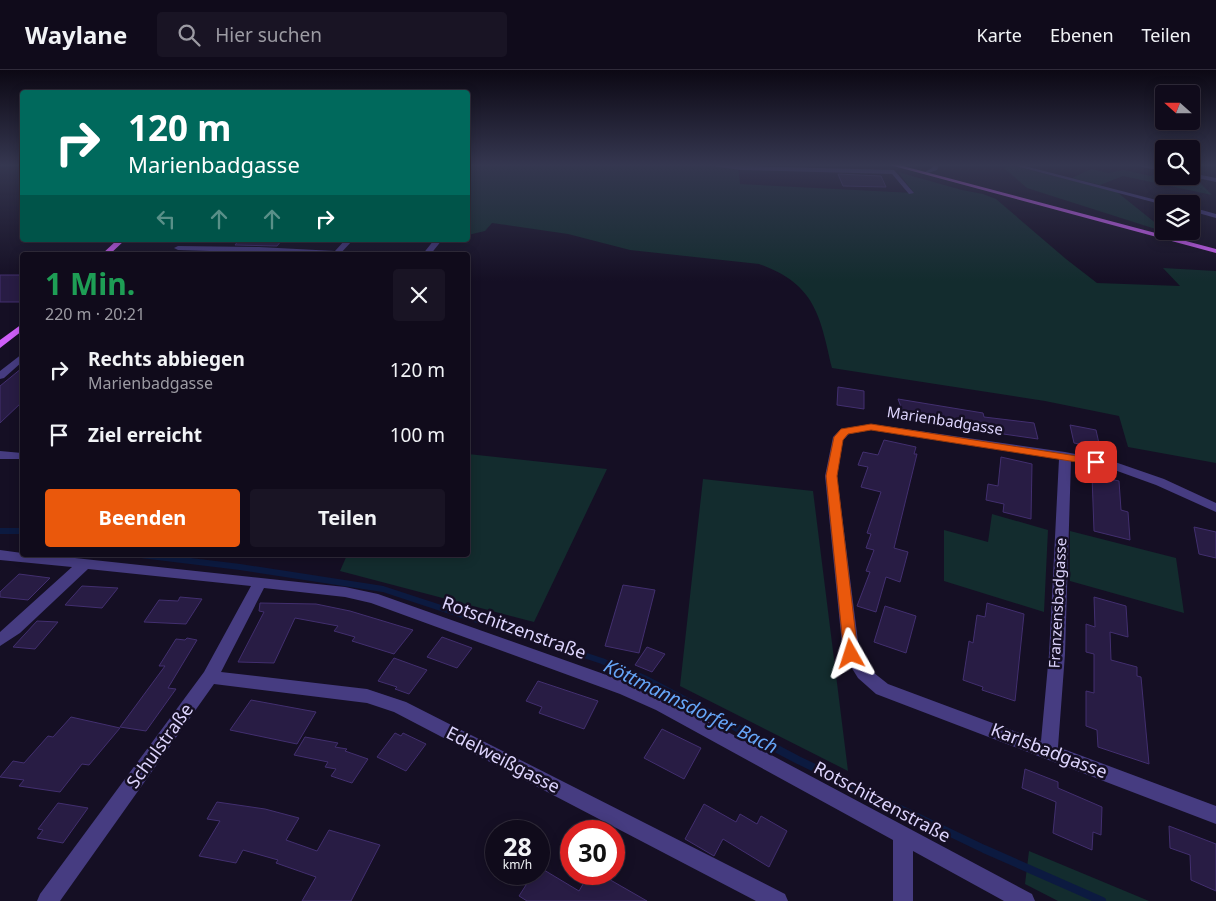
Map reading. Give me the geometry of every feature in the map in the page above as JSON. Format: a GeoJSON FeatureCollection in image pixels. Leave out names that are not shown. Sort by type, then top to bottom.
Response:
{"type":"FeatureCollection","features":[{"type":"Feature","properties":{"kind":"main road"},"geometry":{"type":"LineString","coordinates":[[1039,204],[1216,251]]}},
{"type":"Feature","properties":{"kind":"main road"},"geometry":{"type":"LineString","coordinates":[[108,252],[118,242]]}},
{"type":"Feature","properties":{"kind":"main road"},"geometry":{"type":"LineString","coordinates":[[0,345],[20,329]]}},
{"type":"Feature","properties":{"kind":"street"},"geometry":{"type":"LineString","coordinates":[[1200,212],[1216,216]]}},
{"type":"Feature","properties":{"kind":"street"},"geometry":{"type":"LineString","coordinates":[[175,252],[184,242]]}},
{"type":"Feature","properties":{"kind":"street"},"geometry":{"type":"LineString","coordinates":[[338,252],[347,242]]}},
{"type":"Feature","properties":{"kind":"street"},"geometry":{"type":"LineString","coordinates":[[428,252],[436,242]]}},
{"type":"Feature","properties":{"kind":"street"},"geometry":{"type":"LineString","coordinates":[[178,248],[259,249],[305,252]]}},
{"type":"Feature","properties":{"kind":"street"},"geometry":{"type":"LineString","coordinates":[[0,376],[20,359]]}},
{"type":"Feature","properties":{"kind":"street","name":"Marienbadgasse"},"geometry":{"type":"LineString","coordinates":[[882,688],[867,679],[856,667],[851,654],[831,476],[837,439],[845,431],[871,427],[1065,456],[1112,465],[1138,473],[1216,508]]}},
{"type":"Feature","properties":{"kind":"street"},"geometry":{"type":"LineString","coordinates":[[0,454],[20,456]]}},
{"type":"Feature","properties":{"kind":"street","name":"Franzensbadgasse"},"geometry":{"type":"LineString","coordinates":[[1049,751],[1057,654],[1065,456]]}},
{"type":"Feature","properties":{"kind":"street","name":"Rotschitzenstraße"},"geometry":{"type":"LineString","coordinates":[[0,555],[20,556]]}},
{"type":"Feature","properties":{"kind":"street","name":"Rotschitzenstraße"},"geometry":{"type":"LineString","coordinates":[[49,557],[85,564],[345,592],[373,598],[626,689],[662,705],[1025,901]]}},
{"type":"Feature","properties":{"kind":"street"},"geometry":{"type":"LineString","coordinates":[[0,640],[15,629],[85,564]]}},
{"type":"Feature","properties":{"kind":"street","name":"Schulstraße"},"geometry":{"type":"LineString","coordinates":[[47,901],[210,676],[260,582]]}},
{"type":"Feature","properties":{"kind":"street","name":"Edelweißgasse"},"geometry":{"type":"LineString","coordinates":[[210,676],[367,696],[400,707],[778,901]]}},
{"type":"Feature","properties":{"kind":"street","name":"Karlsbadgasse"},"geometry":{"type":"LineString","coordinates":[[882,688],[1216,815]]}},
{"type":"Feature","properties":{"kind":"street"},"geometry":{"type":"LineString","coordinates":[[902,836],[903,901]]}},
{"type":"Feature","properties":{"kind":"green space"},"geometry":{"type":"Polygon","coordinates":[[[470,204],[1002,204],[1097,283],[1180,286],[1163,268],[1216,271],[1216,463],[1128,447],[1119,416],[1045,401],[832,368],[818,317],[804,292],[778,272],[759,264],[630,250],[568,234],[492,223],[485,231],[470,235],[470,204]]]}},
{"type":"Feature","properties":{"kind":"green space"},"geometry":{"type":"Polygon","coordinates":[[[1076,204],[1132,204],[1155,223],[1155,229],[1076,204]]]}},
{"type":"Feature","properties":{"kind":"green space"},"geometry":{"type":"Polygon","coordinates":[[[470,454],[607,469],[534,622],[340,571],[346,557],[470,557],[470,454]]]}},
{"type":"Feature","properties":{"kind":"green space"},"geometry":{"type":"Polygon","coordinates":[[[703,479],[813,491],[848,771],[680,686],[703,479]]]}},
{"type":"Feature","properties":{"kind":"green space"},"geometry":{"type":"Polygon","coordinates":[[[992,514],[1048,530],[1044,612],[944,581],[944,530],[988,542],[992,514]]]}},
{"type":"Feature","properties":{"kind":"green space"},"geometry":{"type":"Polygon","coordinates":[[[1070,531],[1176,558],[1184,613],[1070,581],[1070,531]]]}},
{"type":"Feature","properties":{"kind":"green space"},"geometry":{"type":"Polygon","coordinates":[[[1029,851],[1149,901],[1058,901],[1025,884],[1029,851]]]}},
{"type":"Feature","properties":{"kind":"building"},"geometry":{"type":"Polygon","coordinates":[[[237,242],[280,242],[277,246],[235,245],[237,242]]]}},
{"type":"Feature","properties":{"kind":"building"},"geometry":{"type":"Polygon","coordinates":[[[0,275],[20,275],[20,302],[0,302],[0,275]]]}},
{"type":"Feature","properties":{"kind":"building"},"geometry":{"type":"Polygon","coordinates":[[[20,370],[20,404],[0,423],[0,386],[20,370]]]}},
{"type":"Feature","properties":{"kind":"building"},"geometry":{"type":"Polygon","coordinates":[[[838,387],[864,391],[864,409],[837,405],[838,387]]]}},
{"type":"Feature","properties":{"kind":"building"},"geometry":{"type":"Polygon","coordinates":[[[898,399],[983,413],[984,417],[1034,423],[1038,439],[906,420],[898,399]]]}},
{"type":"Feature","properties":{"kind":"building"},"geometry":{"type":"Polygon","coordinates":[[[1070,425],[1096,430],[1100,448],[1074,443],[1070,425]]]}},
{"type":"Feature","properties":{"kind":"building"},"geometry":{"type":"Polygon","coordinates":[[[884,440],[916,447],[914,454],[917,454],[894,548],[908,552],[900,582],[886,577],[876,612],[857,606],[870,572],[866,571],[874,550],[866,548],[871,534],[867,533],[881,492],[861,487],[868,467],[858,465],[863,452],[878,455],[884,440]]]}},
{"type":"Feature","properties":{"kind":"building"},"geometry":{"type":"Polygon","coordinates":[[[1001,457],[1032,464],[1031,519],[1003,512],[1004,504],[986,500],[988,484],[998,486],[1001,457]]]}},
{"type":"Feature","properties":{"kind":"building"},"geometry":{"type":"Polygon","coordinates":[[[1092,475],[1119,481],[1121,510],[1128,512],[1130,540],[1094,531],[1092,475]]]}},
{"type":"Feature","properties":{"kind":"building"},"geometry":{"type":"Polygon","coordinates":[[[1194,527],[1216,532],[1216,558],[1199,554],[1194,527]]]}},
{"type":"Feature","properties":{"kind":"building"},"geometry":{"type":"Polygon","coordinates":[[[19,574],[50,578],[28,600],[0,597],[0,592],[19,574]]]}},
{"type":"Feature","properties":{"kind":"building"},"geometry":{"type":"Polygon","coordinates":[[[623,585],[655,590],[639,653],[605,646],[623,585]]]}},
{"type":"Feature","properties":{"kind":"building"},"geometry":{"type":"Polygon","coordinates":[[[82,586],[118,588],[102,608],[65,605],[82,586]]]}},
{"type":"Feature","properties":{"kind":"building"},"geometry":{"type":"Polygon","coordinates":[[[180,597],[202,599],[186,624],[144,622],[159,600],[178,601],[180,597]]]}},
{"type":"Feature","properties":{"kind":"building"},"geometry":{"type":"Polygon","coordinates":[[[1094,597],[1126,606],[1128,637],[1110,632],[1111,660],[1137,667],[1137,676],[1141,677],[1149,764],[1098,747],[1097,730],[1086,726],[1086,691],[1094,693],[1094,654],[1086,652],[1086,624],[1095,627],[1094,597]]]}},
{"type":"Feature","properties":{"kind":"building"},"geometry":{"type":"Polygon","coordinates":[[[260,603],[316,604],[350,611],[413,630],[394,654],[352,641],[355,637],[334,631],[338,626],[295,618],[274,663],[238,662],[264,612],[259,611],[260,603]]]}},
{"type":"Feature","properties":{"kind":"building"},"geometry":{"type":"Polygon","coordinates":[[[987,603],[1024,614],[1015,701],[982,690],[983,687],[963,680],[969,641],[973,643],[977,615],[985,617],[987,603]]]}},
{"type":"Feature","properties":{"kind":"building"},"geometry":{"type":"Polygon","coordinates":[[[885,606],[916,616],[906,653],[874,642],[885,606]]]}},
{"type":"Feature","properties":{"kind":"building"},"geometry":{"type":"Polygon","coordinates":[[[37,621],[58,622],[35,649],[13,647],[37,621]]]}},
{"type":"Feature","properties":{"kind":"building"},"geometry":{"type":"Polygon","coordinates":[[[442,637],[472,648],[457,668],[427,657],[442,637]]]}},
{"type":"Feature","properties":{"kind":"building"},"geometry":{"type":"Polygon","coordinates":[[[187,638],[197,640],[168,688],[176,689],[146,731],[120,727],[165,666],[159,666],[176,639],[185,640],[187,638]]]}},
{"type":"Feature","properties":{"kind":"building"},"geometry":{"type":"Polygon","coordinates":[[[647,647],[665,654],[652,672],[635,665],[647,647]]]}},
{"type":"Feature","properties":{"kind":"building"},"geometry":{"type":"Polygon","coordinates":[[[394,658],[427,670],[409,694],[395,689],[397,687],[378,681],[394,658]]]}},
{"type":"Feature","properties":{"kind":"building"},"geometry":{"type":"Polygon","coordinates":[[[538,681],[598,701],[584,729],[539,713],[542,707],[526,701],[538,681]]]}},
{"type":"Feature","properties":{"kind":"building"},"geometry":{"type":"Polygon","coordinates":[[[251,700],[316,712],[297,744],[230,730],[251,700]]]}},
{"type":"Feature","properties":{"kind":"building"},"geometry":{"type":"Polygon","coordinates":[[[71,717],[120,728],[89,765],[82,764],[60,792],[19,786],[24,780],[0,777],[13,761],[24,763],[48,736],[53,737],[71,717]]]}},
{"type":"Feature","properties":{"kind":"building"},"geometry":{"type":"Polygon","coordinates":[[[662,729],[701,748],[684,779],[644,758],[662,729]]]}},
{"type":"Feature","properties":{"kind":"building"},"geometry":{"type":"Polygon","coordinates":[[[395,733],[401,736],[403,733],[426,744],[406,771],[377,757],[395,733]]]}},
{"type":"Feature","properties":{"kind":"building"},"geometry":{"type":"Polygon","coordinates":[[[305,737],[338,743],[335,747],[347,749],[345,751],[368,759],[352,783],[331,776],[336,769],[325,767],[328,762],[294,755],[305,737]]]}},
{"type":"Feature","properties":{"kind":"building"},"geometry":{"type":"Polygon","coordinates":[[[1025,769],[1058,782],[1058,788],[1102,807],[1101,835],[1093,832],[1092,850],[1053,833],[1056,802],[1022,788],[1025,769]]]}},
{"type":"Feature","properties":{"kind":"building"},"geometry":{"type":"Polygon","coordinates":[[[217,802],[265,809],[299,818],[286,840],[317,851],[329,830],[380,845],[351,901],[302,901],[316,877],[276,863],[278,860],[243,850],[236,863],[199,856],[220,821],[207,819],[217,802]]]}},
{"type":"Feature","properties":{"kind":"building"},"geometry":{"type":"Polygon","coordinates":[[[58,803],[88,808],[63,843],[37,838],[43,830],[38,829],[58,803]]]}},
{"type":"Feature","properties":{"kind":"building"},"geometry":{"type":"Polygon","coordinates":[[[704,804],[736,822],[740,814],[757,824],[761,816],[787,831],[769,867],[723,839],[714,856],[685,839],[704,804]]]}},
{"type":"Feature","properties":{"kind":"building"},"geometry":{"type":"Polygon","coordinates":[[[1169,826],[1216,844],[1216,891],[1191,880],[1190,855],[1170,848],[1169,826]]]}},
{"type":"Feature","properties":{"kind":"building"},"geometry":{"type":"Polygon","coordinates":[[[550,874],[560,880],[560,885],[569,885],[579,891],[583,885],[619,885],[647,901],[527,901],[519,896],[526,885],[550,885],[550,874]]]}},
{"type":"Feature","properties":{"kind":"waterway","name":"Köttmannsdorfer Bach"},"geometry":{"type":"LineString","coordinates":[[0,531],[20,531]]}},
{"type":"Feature","properties":{"kind":"waterway","name":"Köttmannsdorfer Bach"},"geometry":{"type":"LineString","coordinates":[[158,557],[240,567],[383,589],[602,661],[629,673]]}},
{"type":"Feature","properties":{"kind":"waterway","name":"Köttmannsdorfer Bach"},"geometry":{"type":"LineString","coordinates":[[626,671],[798,760],[984,849],[1102,901]]}},
{"type":"Feature","properties":{"kind":"route"},"geometry":{"type":"LineString","coordinates":[[851,654],[831,476],[837,439],[845,431],[871,427],[1096,462]]}}]}
